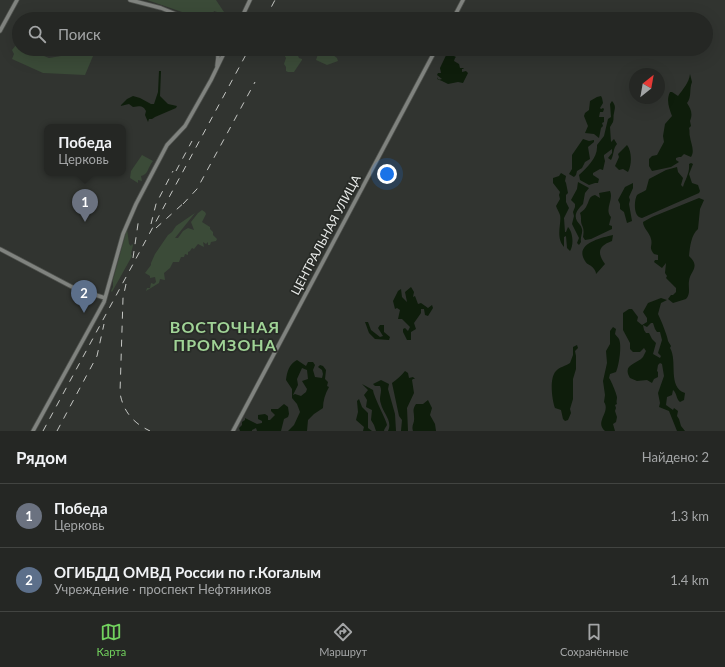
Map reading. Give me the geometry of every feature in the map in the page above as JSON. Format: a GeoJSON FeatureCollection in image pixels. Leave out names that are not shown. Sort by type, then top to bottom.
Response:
{"type":"FeatureCollection","features":[{"type":"Feature","properties":{"kind":"main road"},"geometry":{"type":"LineString","coordinates":[[0,28],[16,0]]}},
{"type":"Feature","properties":{"kind":"main road"},"geometry":{"type":"LineString","coordinates":[[0,31],[16,0]]}},
{"type":"Feature","properties":{"kind":"main road"},"geometry":{"type":"LineString","coordinates":[[130,0],[171,12]]}},
{"type":"Feature","properties":{"kind":"main road"},"geometry":{"type":"LineString","coordinates":[[137,0],[175,12]]}},
{"type":"Feature","properties":{"kind":"main road"},"geometry":{"type":"LineString","coordinates":[[244,12],[250,0]]}},
{"type":"Feature","properties":{"kind":"main road"},"geometry":{"type":"LineString","coordinates":[[457,12],[463,0]]}},
{"type":"Feature","properties":{"kind":"main road"},"geometry":{"type":"LineString","coordinates":[[211,80],[218,61],[218,56]]}},
{"type":"Feature","properties":{"kind":"main road"},"geometry":{"type":"LineString","coordinates":[[33,431],[105,298],[122,239],[132,213],[169,142],[183,128],[211,80],[223,56]]}},
{"type":"Feature","properties":{"kind":"main road","name":"ЦЕНТРАЛЬНАЯ УЛИЦА"},"geometry":{"type":"LineString","coordinates":[[233,431],[432,56]]}},
{"type":"Feature","properties":{"kind":"main road"},"geometry":{"type":"LineString","coordinates":[[0,249],[74,288],[105,298]]}},
{"type":"Feature","properties":{"kind":"shaded area"},"geometry":{"type":"Polygon","coordinates":[[[147,0],[216,0],[224,12],[214,11],[182,12],[147,0]]]}},
{"type":"Feature","properties":{"kind":"shaded area"},"geometry":{"type":"Polygon","coordinates":[[[13,56],[44,56],[49,58],[61,56],[93,56],[85,75],[43,73],[12,59],[13,56]]]}},
{"type":"Feature","properties":{"kind":"shaded area"},"geometry":{"type":"Polygon","coordinates":[[[285,56],[298,56],[302,59],[294,72],[286,71],[284,64],[286,58],[285,56]]]}},
{"type":"Feature","properties":{"kind":"shaded area"},"geometry":{"type":"Polygon","coordinates":[[[317,56],[334,56],[338,61],[327,65],[316,60],[317,56]]]}},
{"type":"Feature","properties":{"kind":"shaded area"},"geometry":{"type":"Polygon","coordinates":[[[446,56],[454,56],[456,57],[454,61],[459,64],[460,68],[464,69],[462,69],[462,72],[466,71],[468,73],[463,83],[458,82],[448,84],[439,80],[442,79],[437,75],[438,73],[441,73],[440,68],[446,56]]]}},
{"type":"Feature","properties":{"kind":"shaded area"},"geometry":{"type":"Polygon","coordinates":[[[159,71],[161,71],[160,96],[168,104],[177,106],[176,108],[149,119],[148,122],[145,115],[146,111],[143,107],[133,107],[129,104],[120,106],[127,99],[133,96],[154,104],[158,92],[159,71]]]}},
{"type":"Feature","properties":{"kind":"shaded area"},"geometry":{"type":"Polygon","coordinates":[[[690,74],[692,82],[687,103],[691,114],[691,126],[689,128],[693,150],[692,155],[691,157],[684,154],[681,157],[676,158],[679,162],[671,167],[652,171],[649,166],[649,159],[652,156],[657,155],[664,142],[663,136],[665,124],[672,116],[668,104],[670,92],[678,96],[687,83],[690,74]]]}},
{"type":"Feature","properties":{"kind":"shaded area"},"geometry":{"type":"Polygon","coordinates":[[[601,96],[603,103],[600,108],[604,109],[603,112],[600,112],[599,117],[604,117],[604,122],[602,123],[603,126],[601,128],[599,138],[594,134],[585,133],[588,126],[584,116],[589,110],[590,101],[601,96]]]}},
{"type":"Feature","properties":{"kind":"shaded area"},"geometry":{"type":"Polygon","coordinates":[[[612,101],[615,108],[613,121],[610,127],[611,142],[614,139],[617,144],[611,160],[608,158],[612,153],[612,149],[604,155],[605,161],[603,170],[600,169],[593,173],[593,175],[599,179],[598,183],[589,185],[580,180],[579,175],[596,154],[597,145],[604,136],[608,119],[611,117],[610,104],[612,101]]]}},
{"type":"Feature","properties":{"kind":"shaded area"},"geometry":{"type":"Polygon","coordinates":[[[583,139],[589,141],[594,140],[594,142],[588,147],[590,159],[577,171],[574,177],[569,174],[572,169],[572,155],[583,139]]]}},
{"type":"Feature","properties":{"kind":"shaded area"},"geometry":{"type":"Polygon","coordinates":[[[627,145],[631,158],[628,172],[623,169],[619,170],[615,166],[619,157],[618,154],[627,145]]]}},
{"type":"Feature","properties":{"kind":"shaded area"},"geometry":{"type":"Polygon","coordinates":[[[142,155],[153,161],[147,172],[141,176],[142,181],[138,180],[138,183],[130,178],[131,171],[142,155]]]}},
{"type":"Feature","properties":{"kind":"shaded area"},"geometry":{"type":"Polygon","coordinates":[[[689,164],[693,164],[689,174],[692,183],[698,185],[700,191],[699,193],[642,218],[637,215],[635,208],[636,197],[638,194],[646,190],[649,179],[666,170],[677,167],[678,172],[683,178],[681,185],[683,187],[688,173],[689,164]]]}},
{"type":"Feature","properties":{"kind":"shaded area"},"geometry":{"type":"Polygon","coordinates":[[[561,173],[566,176],[565,181],[568,193],[566,195],[566,202],[569,208],[564,218],[565,232],[568,227],[572,235],[572,245],[570,251],[567,248],[566,236],[564,237],[564,247],[561,243],[559,235],[560,215],[556,206],[560,199],[560,192],[553,183],[553,178],[559,176],[561,173]]]}},
{"type":"Feature","properties":{"kind":"shaded area"},"geometry":{"type":"Polygon","coordinates":[[[578,182],[589,188],[585,193],[583,204],[578,209],[576,214],[577,221],[581,226],[582,231],[581,242],[579,245],[577,243],[579,238],[572,224],[575,204],[571,200],[577,189],[578,182]]]}},
{"type":"Feature","properties":{"kind":"shaded area"},"geometry":{"type":"Polygon","coordinates":[[[633,183],[633,188],[629,197],[632,221],[627,223],[624,212],[620,209],[618,200],[625,187],[633,183]]]}},
{"type":"Feature","properties":{"kind":"shaded area"},"geometry":{"type":"Polygon","coordinates":[[[610,191],[611,198],[608,211],[611,217],[609,225],[612,226],[612,229],[591,239],[585,240],[583,237],[584,231],[580,213],[586,207],[591,197],[595,195],[600,198],[599,193],[610,191]]]}},
{"type":"Feature","properties":{"kind":"shaded area"},"geometry":{"type":"Polygon","coordinates":[[[699,198],[704,200],[700,209],[698,229],[692,238],[690,245],[689,256],[695,266],[689,281],[688,295],[686,299],[673,303],[668,299],[676,292],[676,288],[666,278],[666,263],[662,268],[654,262],[655,260],[658,260],[658,255],[654,254],[651,250],[650,237],[643,222],[699,198]]]}},
{"type":"Feature","properties":{"kind":"shaded area"},"geometry":{"type":"Polygon","coordinates":[[[202,210],[206,214],[202,222],[210,227],[213,235],[217,239],[216,241],[211,242],[210,245],[208,245],[208,242],[206,244],[203,242],[204,247],[198,244],[194,249],[192,248],[188,252],[188,255],[185,254],[184,257],[181,257],[179,262],[173,262],[170,268],[164,273],[165,280],[160,279],[159,283],[146,291],[147,288],[150,288],[151,283],[154,284],[156,282],[155,277],[150,278],[150,276],[145,273],[151,265],[155,254],[168,235],[176,226],[195,213],[175,238],[178,238],[183,231],[188,228],[194,230],[191,222],[202,210]]]}},
{"type":"Feature","properties":{"kind":"shaded area"},"geometry":{"type":"Polygon","coordinates":[[[127,229],[129,244],[131,246],[132,244],[133,245],[132,256],[112,292],[113,280],[127,229]]]}},
{"type":"Feature","properties":{"kind":"shaded area"},"geometry":{"type":"Polygon","coordinates":[[[613,235],[612,241],[604,245],[600,250],[602,260],[605,264],[596,274],[593,268],[585,261],[583,250],[586,246],[596,240],[613,235]]]}},
{"type":"Feature","properties":{"kind":"shaded area"},"geometry":{"type":"Polygon","coordinates":[[[411,287],[414,292],[413,297],[415,296],[418,304],[421,303],[428,308],[432,305],[433,308],[428,316],[425,315],[424,309],[421,309],[421,313],[414,323],[416,329],[411,332],[411,340],[407,340],[403,329],[405,328],[408,331],[410,327],[402,319],[398,319],[400,310],[397,308],[395,309],[393,301],[398,291],[401,289],[402,297],[407,302],[405,292],[411,287]]]}},
{"type":"Feature","properties":{"kind":"shaded area"},"geometry":{"type":"Polygon","coordinates":[[[661,298],[667,300],[661,303],[658,314],[671,346],[674,380],[680,390],[685,393],[684,400],[680,402],[673,390],[672,395],[667,397],[666,405],[673,410],[674,408],[678,411],[677,416],[685,431],[677,431],[669,411],[659,407],[660,403],[658,393],[664,376],[662,364],[660,363],[658,365],[658,377],[654,379],[652,383],[647,380],[637,381],[630,378],[628,373],[629,367],[640,360],[646,351],[644,348],[640,352],[633,352],[630,349],[630,343],[623,330],[623,313],[629,309],[632,309],[638,317],[637,321],[642,325],[647,322],[647,318],[643,312],[648,303],[661,298]],[[653,323],[647,327],[643,325],[644,330],[646,333],[649,333],[656,343],[653,354],[660,358],[661,356],[658,353],[662,340],[660,332],[657,332],[653,323]]]}},
{"type":"Feature","properties":{"kind":"shaded area"},"geometry":{"type":"Polygon","coordinates":[[[365,322],[368,322],[371,330],[380,337],[383,336],[378,328],[380,325],[384,325],[384,332],[390,337],[389,340],[375,339],[369,333],[365,322]]]}},
{"type":"Feature","properties":{"kind":"shaded area"},"geometry":{"type":"Polygon","coordinates":[[[613,327],[616,329],[615,334],[620,342],[620,356],[617,369],[616,372],[610,374],[609,378],[617,396],[615,411],[617,417],[616,422],[613,424],[615,431],[605,431],[601,424],[606,409],[604,402],[605,395],[603,381],[607,363],[606,351],[610,344],[610,331],[613,327]]]}},
{"type":"Feature","properties":{"kind":"shaded area"},"geometry":{"type":"Polygon","coordinates":[[[577,345],[578,348],[575,351],[576,369],[573,379],[573,399],[570,409],[571,413],[568,420],[565,421],[561,410],[555,408],[552,395],[552,379],[557,370],[570,363],[573,355],[573,347],[577,345]]]}},
{"type":"Feature","properties":{"kind":"shaded area"},"geometry":{"type":"Polygon","coordinates":[[[297,360],[306,366],[308,362],[313,362],[315,365],[313,370],[315,377],[322,378],[322,370],[318,367],[320,365],[323,366],[326,370],[325,379],[328,382],[327,386],[329,387],[324,398],[323,408],[308,420],[307,431],[288,431],[294,425],[300,412],[297,404],[292,398],[292,389],[286,380],[289,368],[297,360]],[[302,368],[297,379],[298,385],[293,395],[295,394],[301,396],[306,392],[307,389],[302,381],[308,379],[307,370],[302,368]]]}},
{"type":"Feature","properties":{"kind":"shaded area"},"geometry":{"type":"Polygon","coordinates":[[[405,371],[408,373],[409,378],[413,377],[415,379],[412,380],[414,393],[407,408],[408,431],[401,431],[402,420],[399,416],[392,383],[405,371]]]}},
{"type":"Feature","properties":{"kind":"shaded area"},"geometry":{"type":"Polygon","coordinates":[[[381,380],[389,384],[388,389],[395,414],[396,431],[388,431],[389,420],[380,401],[381,388],[380,386],[375,386],[373,384],[381,380]]]}},
{"type":"Feature","properties":{"kind":"shaded area"},"geometry":{"type":"Polygon","coordinates":[[[362,384],[373,390],[387,425],[384,431],[376,431],[371,420],[372,410],[366,407],[367,400],[364,395],[368,390],[362,384]]]}},
{"type":"Feature","properties":{"kind":"shaded area"},"geometry":{"type":"Polygon","coordinates":[[[359,399],[362,407],[368,413],[368,428],[372,431],[363,431],[364,427],[356,420],[358,412],[357,401],[359,399]]]}},
{"type":"Feature","properties":{"kind":"shaded area"},"geometry":{"type":"Polygon","coordinates":[[[428,400],[432,408],[430,415],[435,424],[436,431],[413,431],[412,427],[415,406],[416,404],[423,404],[428,400]]]}},
{"type":"Feature","properties":{"kind":"shaded area"},"geometry":{"type":"Polygon","coordinates":[[[284,404],[288,407],[289,414],[288,417],[284,419],[281,431],[257,431],[256,428],[252,431],[240,431],[239,428],[245,418],[257,424],[262,423],[262,421],[258,419],[258,415],[265,414],[268,416],[268,420],[270,420],[275,415],[271,409],[278,409],[284,404]]]}},
{"type":"Feature","properties":{"kind":"railway"},"geometry":{"type":"LineString","coordinates":[[269,12],[275,0]]}},
{"type":"Feature","properties":{"kind":"railway"},"geometry":{"type":"LineString","coordinates":[[43,431],[245,56]]}},
{"type":"Feature","properties":{"kind":"railway"},"geometry":{"type":"LineString","coordinates":[[183,204],[197,189],[255,82]]}},
{"type":"Feature","properties":{"kind":"railway"},"geometry":{"type":"LineString","coordinates":[[176,171],[192,141]]}},
{"type":"Feature","properties":{"kind":"railway"},"geometry":{"type":"LineString","coordinates":[[151,224],[156,204],[173,171]]}},
{"type":"Feature","properties":{"kind":"railway"},"geometry":{"type":"LineString","coordinates":[[156,228],[186,201]]}},
{"type":"Feature","properties":{"kind":"railway"},"geometry":{"type":"LineString","coordinates":[[133,258],[139,217]]}},
{"type":"Feature","properties":{"kind":"railway"},"geometry":{"type":"LineString","coordinates":[[126,284],[123,298],[120,393],[126,411],[134,420],[150,431]]}},
{"type":"Feature","properties":{"kind":"railway"},"geometry":{"type":"LineString","coordinates":[[57,431],[97,356],[104,324]]}},
{"type":"Feature","properties":{"kind":"place","name":"Победа"},"geometry":{"type":"Point","coordinates":[85,222]}},
{"type":"Feature","properties":{"kind":"place","name":"ОГИБДД ОМВД России по г.Когалым"},"geometry":{"type":"Point","coordinates":[84,313]}},
{"type":"Feature","properties":{"kind":"district","name":"ВОСТОЧНАЯ ПРОМЗОНА"},"geometry":{"type":"Point","coordinates":[225,336]}}]}
